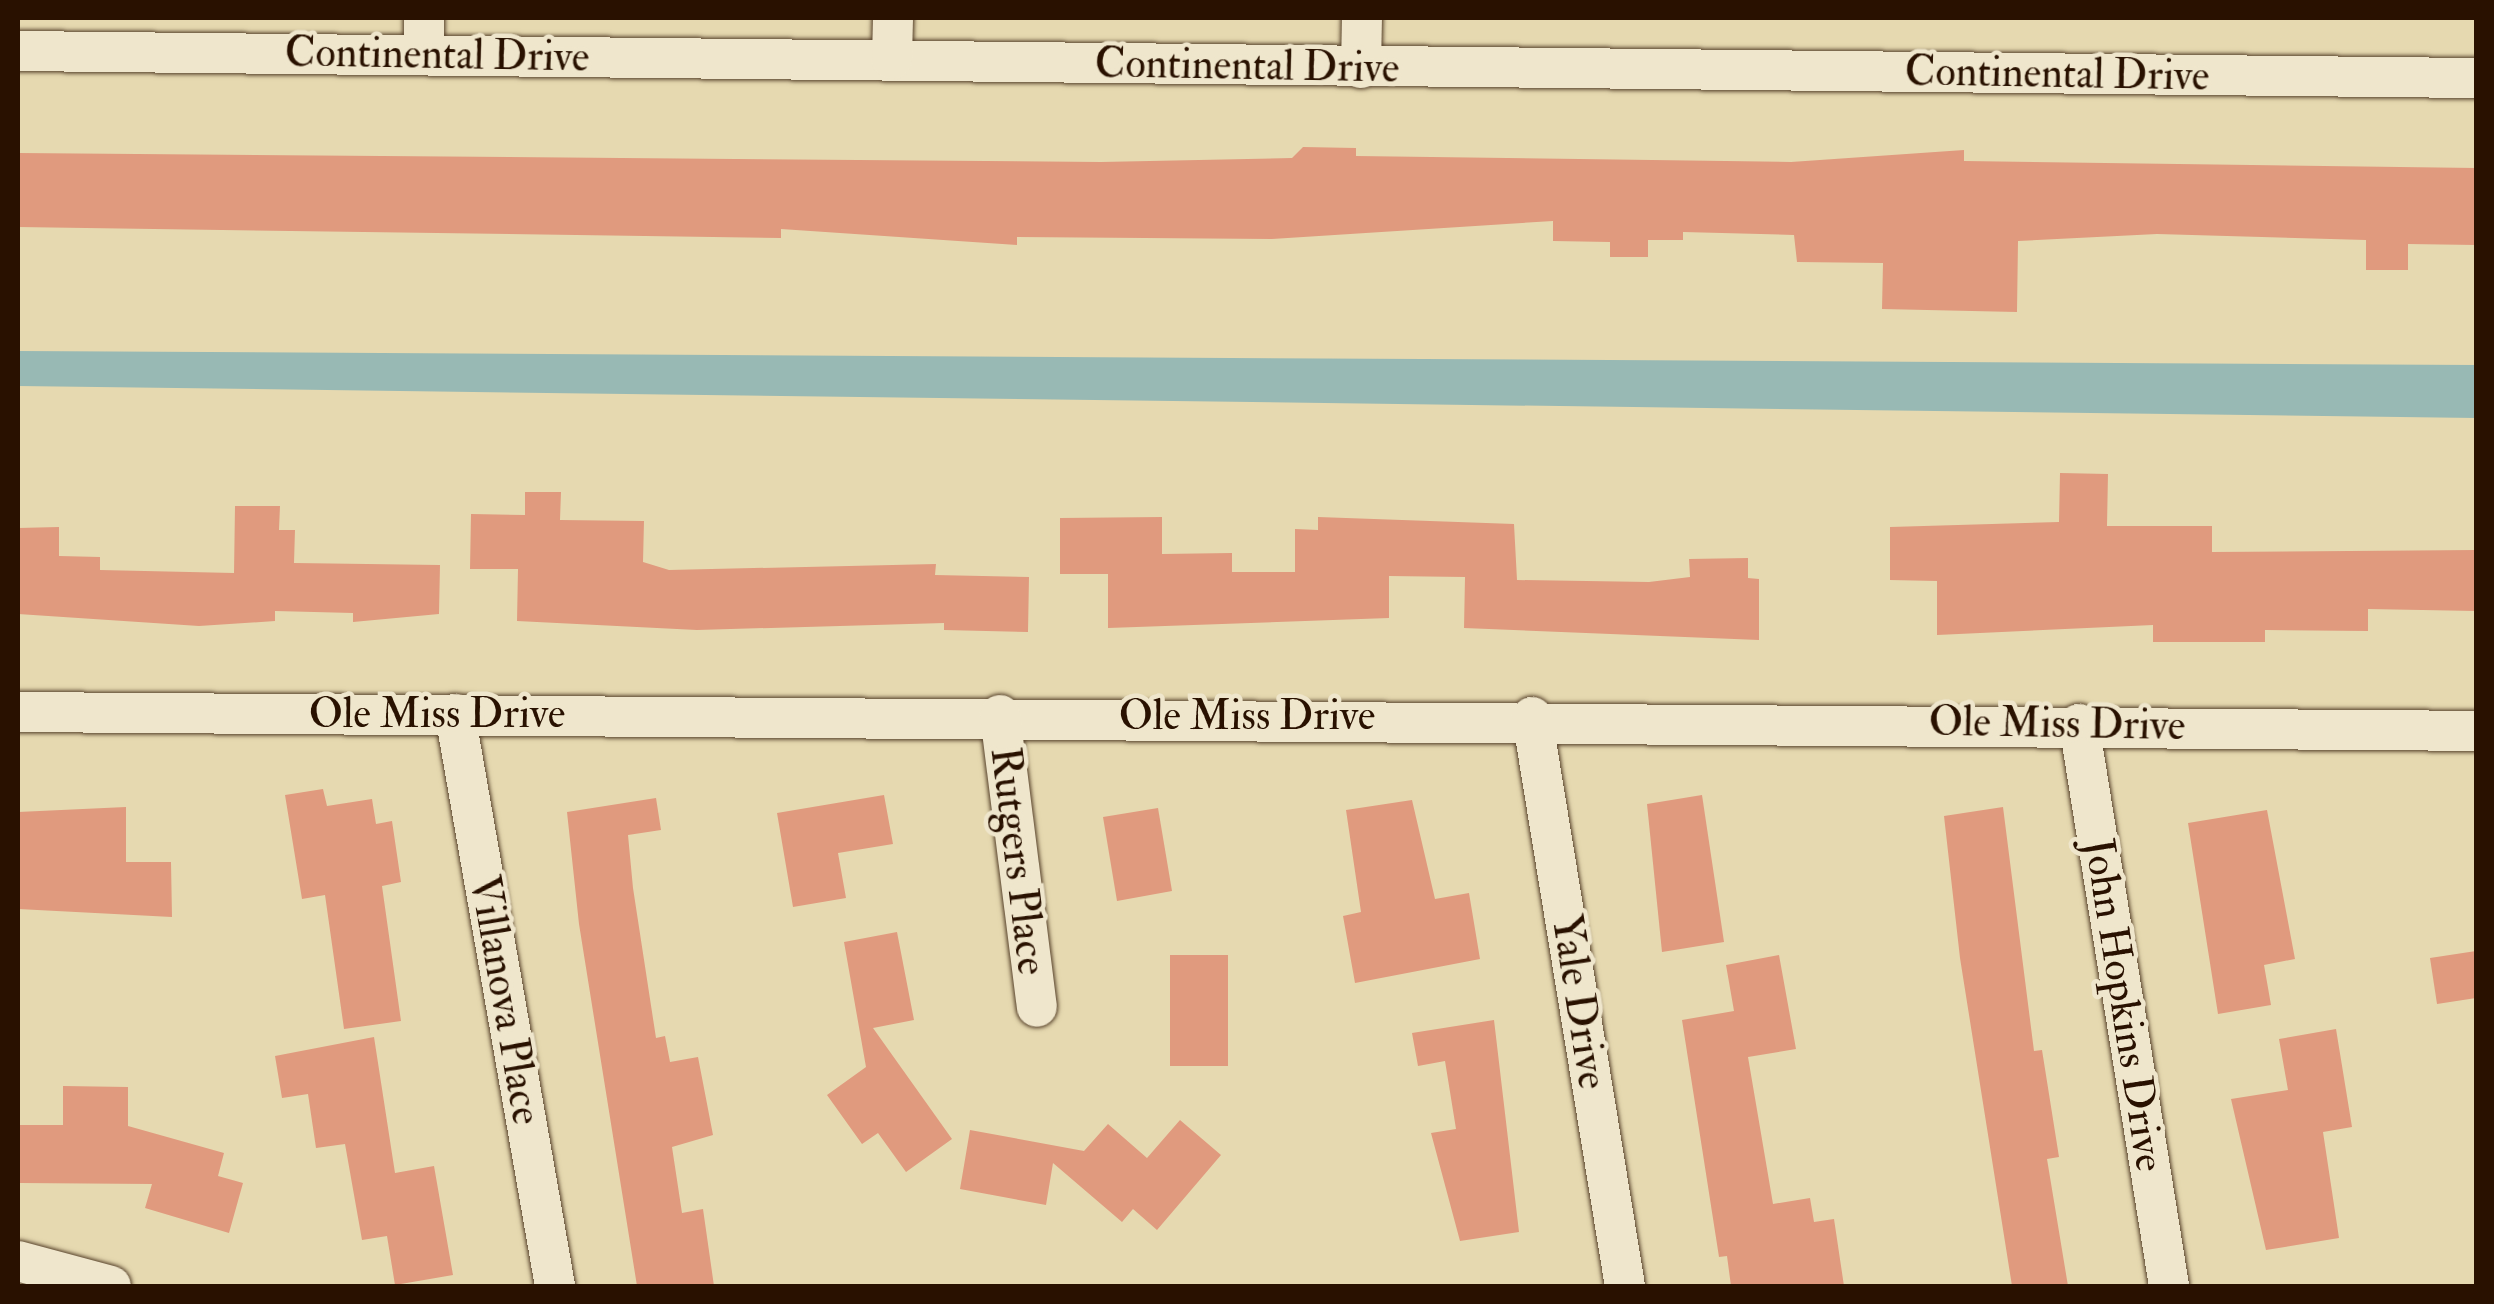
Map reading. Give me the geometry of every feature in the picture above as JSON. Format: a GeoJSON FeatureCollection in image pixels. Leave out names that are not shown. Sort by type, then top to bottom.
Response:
{"type":"FeatureCollection","features":[{"type":"Feature","properties":{"kind":"street"},"geometry":{"type":"LineString","coordinates":[[892,18],[892,59]]}},
{"type":"Feature","properties":{"kind":"street"},"geometry":{"type":"LineString","coordinates":[[1361,68],[1362,18]]}},
{"type":"Feature","properties":{"kind":"street","name":"Continental Drive"},"geometry":{"type":"LineString","coordinates":[[18,52],[424,36],[892,59],[1361,68],[2476,78]]}},
{"type":"Feature","properties":{"kind":"street","name":"Ole Miss Drive"},"geometry":{"type":"LineString","coordinates":[[18,712],[1532,717],[2476,731]]}},
{"type":"Feature","properties":{"kind":"street","name":"Villanova Place"},"geometry":{"type":"LineString","coordinates":[[455,714],[555,1286]]}},
{"type":"Feature","properties":{"kind":"street","name":"Rutgers Place"},"geometry":{"type":"LineString","coordinates":[[1000,715],[1037,1007]]}},
{"type":"Feature","properties":{"kind":"street","name":"Yale Drive"},"geometry":{"type":"LineString","coordinates":[[1532,717],[1625,1286]]}},
{"type":"Feature","properties":{"kind":"street","name":"John Hopkins Drive"},"geometry":{"type":"LineString","coordinates":[[2079,724],[2169,1286]]}},
{"type":"Feature","properties":{"kind":"street"},"geometry":{"type":"LineString","coordinates":[[18,1262],[111,1286]]}},
{"type":"Feature","properties":{"kind":"water"},"geometry":{"type":"Polygon","coordinates":[[[18,351],[2476,365],[2476,418],[18,386],[18,351]]]}},
{"type":"Feature","properties":{"kind":"building"},"geometry":{"type":"Polygon","coordinates":[[[1303,147],[1356,148],[1356,156],[1791,162],[1964,150],[1964,161],[2476,168],[2476,245],[2408,244],[2408,270],[2366,270],[2366,240],[2157,234],[2018,241],[2017,312],[1882,309],[1883,263],[1797,262],[1794,235],[1683,232],[1683,240],[1648,240],[1648,257],[1610,257],[1610,242],[1553,241],[1553,221],[1272,239],[1017,237],[1017,245],[781,229],[781,238],[18,227],[18,153],[1101,162],[1292,158],[1303,147]]]}},
{"type":"Feature","properties":{"kind":"building"},"geometry":{"type":"Polygon","coordinates":[[[2060,473],[2108,474],[2107,526],[2212,526],[2212,552],[2476,550],[2476,611],[2368,609],[2368,631],[2265,630],[2265,642],[2153,642],[2153,625],[1937,635],[1937,581],[1890,580],[1890,527],[2059,522],[2060,473]]]}},
{"type":"Feature","properties":{"kind":"building"},"geometry":{"type":"Polygon","coordinates":[[[525,492],[561,492],[560,520],[644,521],[643,562],[669,570],[936,564],[935,575],[1029,577],[1028,632],[944,630],[944,623],[697,630],[517,621],[518,569],[470,569],[471,514],[525,515],[525,492]]]}},
{"type":"Feature","properties":{"kind":"building"},"geometry":{"type":"Polygon","coordinates":[[[235,506],[280,506],[279,530],[295,530],[294,563],[440,565],[439,614],[353,622],[353,613],[275,611],[275,621],[199,626],[18,614],[18,528],[59,527],[59,556],[100,557],[100,570],[234,573],[235,506]]]}},
{"type":"Feature","properties":{"kind":"building"},"geometry":{"type":"Polygon","coordinates":[[[1162,517],[1162,554],[1232,553],[1232,572],[1295,572],[1295,529],[1318,530],[1318,517],[1514,524],[1517,580],[1649,582],[1690,577],[1689,559],[1748,558],[1748,578],[1759,579],[1759,640],[1464,628],[1465,577],[1389,576],[1389,618],[1108,628],[1108,574],[1060,574],[1060,518],[1162,517]]]}},
{"type":"Feature","properties":{"kind":"building"},"geometry":{"type":"Polygon","coordinates":[[[323,789],[327,806],[372,799],[376,824],[392,821],[401,882],[382,886],[401,1021],[344,1029],[325,895],[302,899],[285,795],[323,789]]]}},
{"type":"Feature","properties":{"kind":"building"},"geometry":{"type":"Polygon","coordinates":[[[884,795],[893,844],[838,853],[846,898],[793,907],[777,813],[884,795]]]}},
{"type":"Feature","properties":{"kind":"building"},"geometry":{"type":"Polygon","coordinates":[[[1702,795],[1724,942],[1662,952],[1647,804],[1702,795]]]}},
{"type":"Feature","properties":{"kind":"building"},"geometry":{"type":"Polygon","coordinates":[[[656,798],[661,830],[628,835],[633,888],[656,1038],[665,1036],[670,1062],[698,1057],[713,1135],[672,1147],[682,1213],[703,1209],[714,1286],[637,1286],[579,924],[567,812],[656,798]]]}},
{"type":"Feature","properties":{"kind":"building"},"geometry":{"type":"Polygon","coordinates":[[[1412,800],[1435,899],[1469,893],[1480,959],[1355,983],[1343,916],[1361,912],[1346,810],[1412,800]]]}},
{"type":"Feature","properties":{"kind":"building"},"geometry":{"type":"Polygon","coordinates":[[[126,807],[126,862],[171,862],[172,917],[18,909],[18,812],[126,807]]]}},
{"type":"Feature","properties":{"kind":"building"},"geometry":{"type":"Polygon","coordinates":[[[2003,807],[2034,1051],[2042,1050],[2059,1157],[2047,1159],[2068,1286],[2012,1286],[1960,958],[1944,816],[2003,807]]]}},
{"type":"Feature","properties":{"kind":"building"},"geometry":{"type":"Polygon","coordinates":[[[1158,808],[1172,891],[1117,901],[1103,817],[1158,808]]]}},
{"type":"Feature","properties":{"kind":"building"},"geometry":{"type":"Polygon","coordinates":[[[2267,810],[2295,959],[2264,965],[2271,1005],[2218,1014],[2188,823],[2267,810]]]}},
{"type":"Feature","properties":{"kind":"building"},"geometry":{"type":"Polygon","coordinates":[[[897,932],[914,1020],[873,1028],[952,1139],[906,1172],[878,1133],[862,1144],[827,1095],[866,1067],[844,942],[897,932]]]}},
{"type":"Feature","properties":{"kind":"building"},"geometry":{"type":"Polygon","coordinates":[[[2476,951],[2476,998],[2437,1004],[2430,958],[2476,951]]]}},
{"type":"Feature","properties":{"kind":"building"},"geometry":{"type":"Polygon","coordinates":[[[1170,955],[1228,955],[1228,1066],[1170,1066],[1170,955]]]}},
{"type":"Feature","properties":{"kind":"building"},"geometry":{"type":"Polygon","coordinates":[[[1779,955],[1796,1049],[1748,1057],[1773,1204],[1810,1198],[1814,1222],[1834,1219],[1844,1286],[1731,1286],[1727,1256],[1719,1257],[1682,1020],[1734,1011],[1726,965],[1779,955]]]}},
{"type":"Feature","properties":{"kind":"building"},"geometry":{"type":"Polygon","coordinates":[[[1494,1020],[1519,1232],[1460,1241],[1431,1133],[1456,1129],[1445,1061],[1418,1066],[1412,1033],[1494,1020]]]}},
{"type":"Feature","properties":{"kind":"building"},"geometry":{"type":"Polygon","coordinates":[[[2336,1029],[2352,1127],[2323,1132],[2339,1238],[2266,1250],[2231,1099],[2288,1090],[2279,1039],[2336,1029]]]}},
{"type":"Feature","properties":{"kind":"building"},"geometry":{"type":"Polygon","coordinates":[[[374,1037],[395,1173],[434,1166],[453,1275],[395,1285],[387,1236],[362,1240],[345,1144],[316,1148],[308,1094],[282,1098],[275,1056],[374,1037]]]}},
{"type":"Feature","properties":{"kind":"building"},"geometry":{"type":"Polygon","coordinates":[[[63,1086],[128,1087],[128,1126],[224,1153],[218,1176],[243,1183],[229,1233],[145,1208],[152,1184],[20,1183],[20,1125],[63,1125],[63,1086]]]}},
{"type":"Feature","properties":{"kind":"building"},"geometry":{"type":"Polygon","coordinates":[[[1180,1120],[1221,1155],[1157,1230],[1133,1209],[1122,1222],[1053,1163],[1046,1205],[960,1189],[970,1130],[1084,1151],[1108,1124],[1147,1158],[1180,1120]]]}}]}
